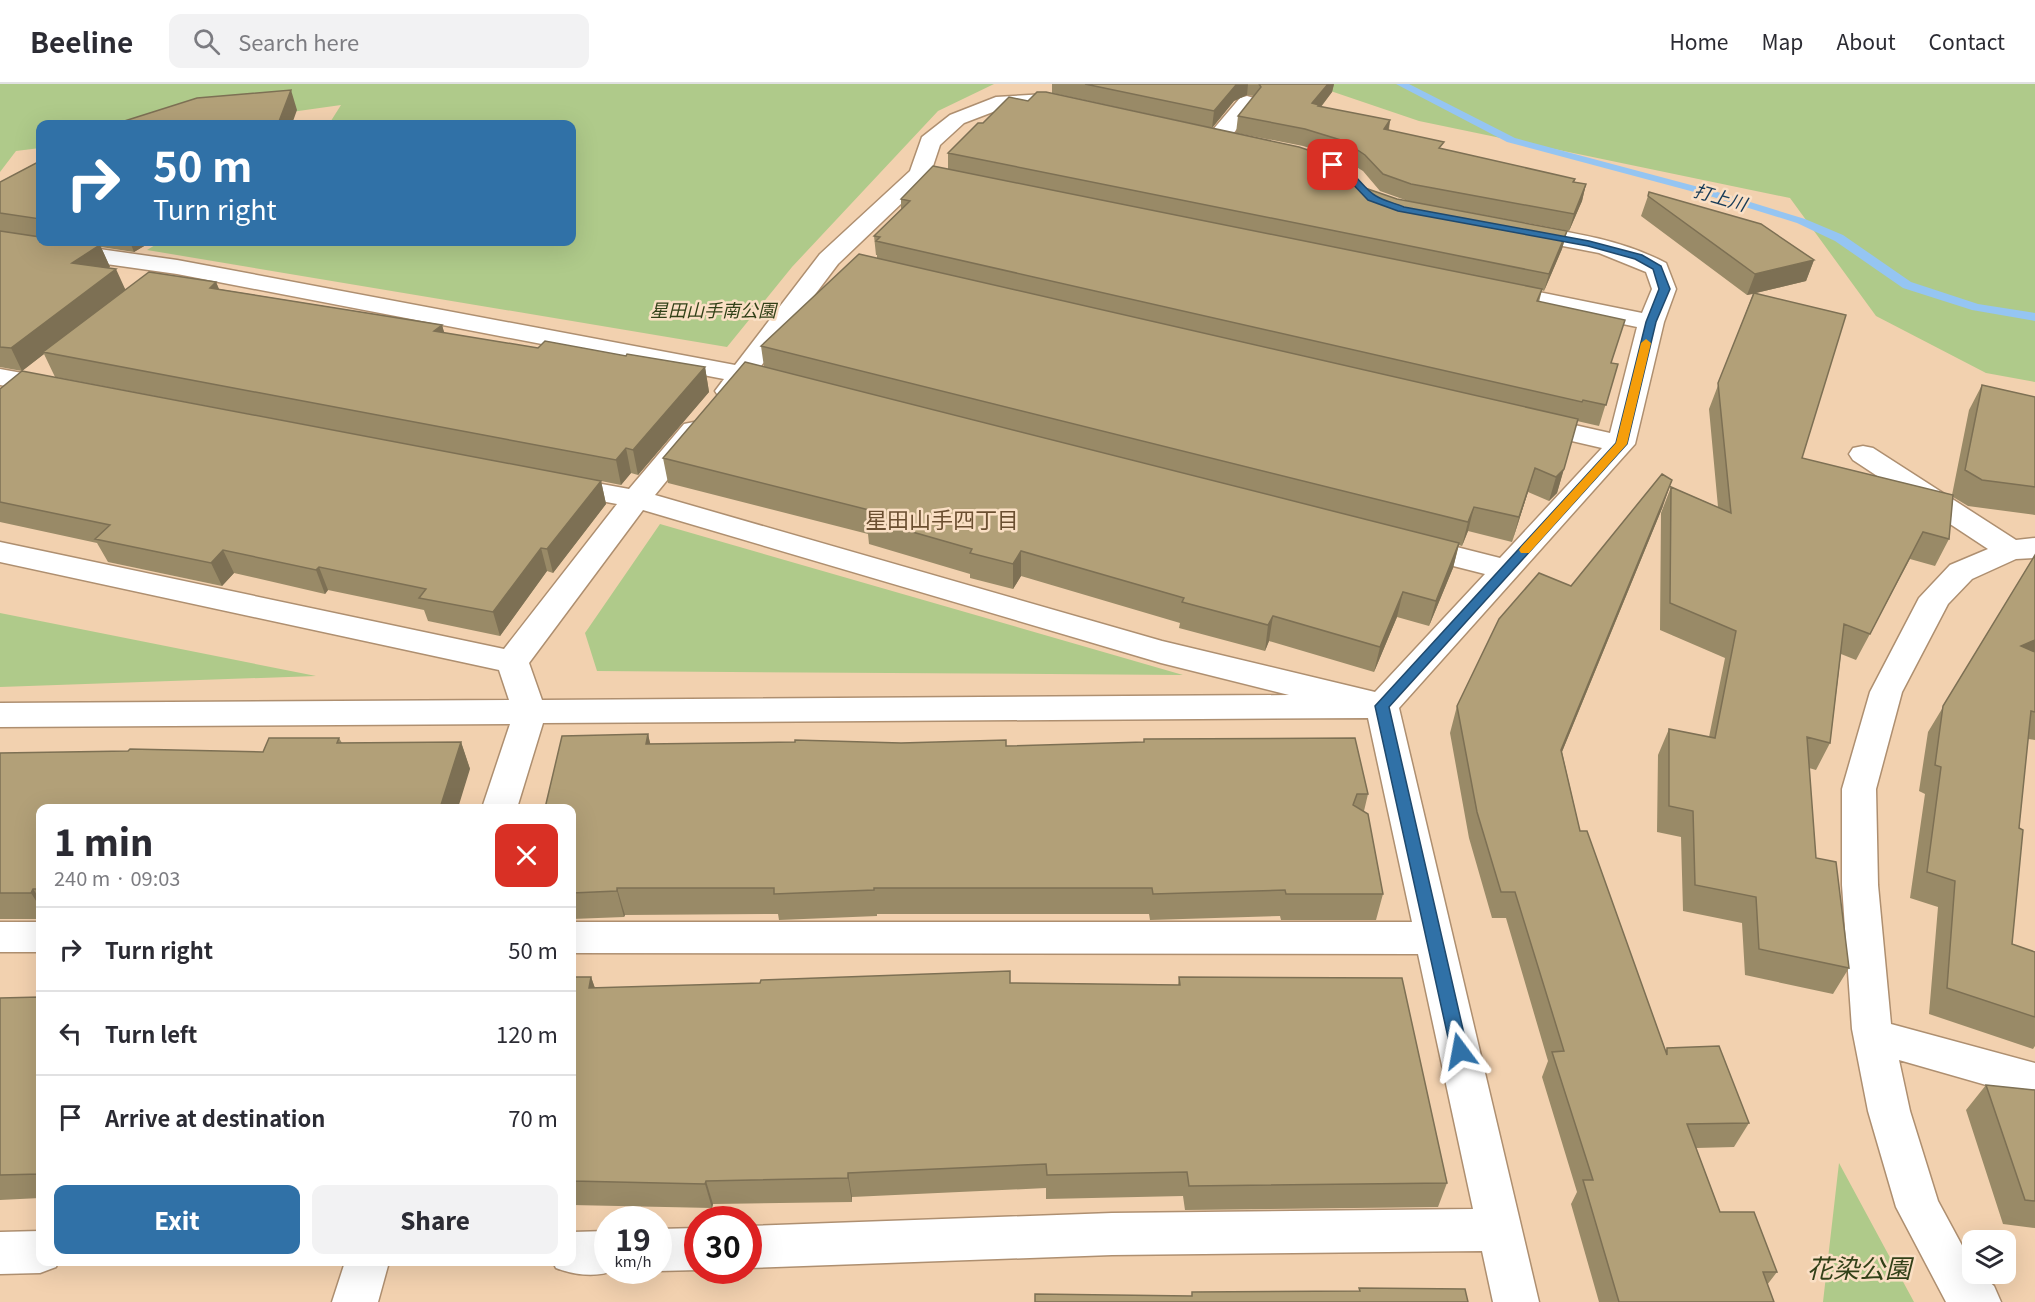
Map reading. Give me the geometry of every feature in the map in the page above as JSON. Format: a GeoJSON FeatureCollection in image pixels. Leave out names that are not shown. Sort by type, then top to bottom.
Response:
{"type":"FeatureCollection","features":[{"type":"Feature","properties":{"kind":"street"},"geometry":{"type":"LineString","coordinates":[[512,662],[636,500],[742,374],[829,259],[920,173],[930,142],[957,119],[1003,101],[1046,100],[1099,112]]}},
{"type":"Feature","properties":{"kind":"street"},"geometry":{"type":"LineString","coordinates":[[1197,133],[1230,139],[1248,102]]}},
{"type":"Feature","properties":{"kind":"street"},"geometry":{"type":"LineString","coordinates":[[920,173],[990,187]]}},
{"type":"Feature","properties":{"kind":"street"},"geometry":{"type":"LineString","coordinates":[[0,715],[1382,706],[1621,444],[1651,322],[1664,289],[1657,268],[1638,257],[1589,244],[1498,227]]}},
{"type":"Feature","properties":{"kind":"street"},"geometry":{"type":"LineString","coordinates":[[0,242],[177,267],[742,374],[800,389]]}},
{"type":"Feature","properties":{"kind":"street"},"geometry":{"type":"LineString","coordinates":[[829,259],[863,267]]}},
{"type":"Feature","properties":{"kind":"street"},"geometry":{"type":"LineString","coordinates":[[149,288],[177,267]]}},
{"type":"Feature","properties":{"kind":"street"},"geometry":{"type":"LineString","coordinates":[[1465,284],[1651,322]]}},
{"type":"Feature","properties":{"kind":"street"},"geometry":{"type":"LineString","coordinates":[[0,404],[56,360]]}},
{"type":"Feature","properties":{"kind":"street"},"geometry":{"type":"LineString","coordinates":[[0,376],[87,393]]}},
{"type":"Feature","properties":{"kind":"street"},"geometry":{"type":"LineString","coordinates":[[1506,417],[1621,444]]}},
{"type":"Feature","properties":{"kind":"street"},"geometry":{"type":"LineString","coordinates":[[1863,454],[2023,549]]}},
{"type":"Feature","properties":{"kind":"street"},"geometry":{"type":"LineString","coordinates":[[531,479],[636,500],[1161,652],[1382,706]]}},
{"type":"Feature","properties":{"kind":"street"},"geometry":{"type":"LineString","coordinates":[[1391,540],[1507,570]]}},
{"type":"Feature","properties":{"kind":"street"},"geometry":{"type":"LineString","coordinates":[[1978,1302],[1959,1284],[1918,1207],[1889,1111],[1874,1035],[1860,885],[1859,789],[1886,692],[1935,598],[1961,572],[2023,549]]}},
{"type":"Feature","properties":{"kind":"street"},"geometry":{"type":"LineString","coordinates":[[0,552],[512,662]]}},
{"type":"Feature","properties":{"kind":"street"},"geometry":{"type":"LineString","coordinates":[[501,804],[530,712],[512,662]]}},
{"type":"Feature","properties":{"kind":"street"},"geometry":{"type":"LineString","coordinates":[[1382,706],[1516,1302]]}},
{"type":"Feature","properties":{"kind":"street"},"geometry":{"type":"LineString","coordinates":[[0,937],[36,937]]}},
{"type":"Feature","properties":{"kind":"street"},"geometry":{"type":"LineString","coordinates":[[576,938],[1434,938]]}},
{"type":"Feature","properties":{"kind":"street"},"geometry":{"type":"LineString","coordinates":[[1874,1035],[2035,1081]]}},
{"type":"Feature","properties":{"kind":"street"},"geometry":{"type":"LineString","coordinates":[[762,1246],[1112,1234],[1500,1230]]}},
{"type":"Feature","properties":{"kind":"street"},"geometry":{"type":"LineString","coordinates":[[0,1253],[36,1252]]}},
{"type":"Feature","properties":{"kind":"street"},"geometry":{"type":"LineString","coordinates":[[576,1253],[594,1252]]}},
{"type":"Feature","properties":{"kind":"street"},"geometry":{"type":"LineString","coordinates":[[355,1302],[366,1266]]}},
{"type":"Feature","properties":{"kind":"green space","name":"星田山手南公園"},"geometry":{"type":"Polygon","coordinates":[[[0,84],[994,84],[938,111],[792,267],[727,347],[147,250],[154,246],[576,246],[576,120],[332,120],[341,105],[234,120],[36,120],[36,148],[16,151],[0,172],[0,84]]]}},
{"type":"Feature","properties":{"kind":"green space"},"geometry":{"type":"Polygon","coordinates":[[[1310,84],[2035,84],[2035,382],[1986,373],[1876,316],[1790,198],[1419,121],[1310,84]]]}},
{"type":"Feature","properties":{"kind":"green space"},"geometry":{"type":"Polygon","coordinates":[[[660,524],[1183,675],[597,671],[585,633],[660,524]]]}},
{"type":"Feature","properties":{"kind":"green space"},"geometry":{"type":"Polygon","coordinates":[[[0,613],[316,676],[0,687],[0,613]]]}},
{"type":"Feature","properties":{"kind":"green space","name":"花染公園"},"geometry":{"type":"Polygon","coordinates":[[[1839,1163],[1914,1302],[1823,1302],[1839,1163]]]}},
{"type":"Feature","properties":{"kind":"building"},"geometry":{"type":"Polygon","coordinates":[[[1085,84],[1237,84],[1214,111],[1085,84]]]}},
{"type":"Feature","properties":{"kind":"building"},"geometry":{"type":"Polygon","coordinates":[[[1259,84],[1328,84],[1312,103],[1390,120],[1384,129],[1444,142],[1439,148],[1575,179],[1573,182],[1586,184],[1574,214],[1411,184],[1383,174],[1365,155],[1344,141],[1305,129],[1238,116],[1261,87],[1259,84]]]}},
{"type":"Feature","properties":{"kind":"building"},"geometry":{"type":"Polygon","coordinates":[[[291,90],[280,120],[128,120],[197,98],[291,90]]]}},
{"type":"Feature","properties":{"kind":"building"},"geometry":{"type":"Polygon","coordinates":[[[1037,92],[1046,92],[1299,147],[1326,156],[1346,168],[1365,188],[1397,199],[1567,231],[1549,274],[948,153],[978,123],[983,123],[1009,97],[1028,101],[1037,92]]]}},
{"type":"Feature","properties":{"kind":"building"},"geometry":{"type":"Polygon","coordinates":[[[36,163],[36,218],[0,213],[0,182],[36,163]]]}},
{"type":"Feature","properties":{"kind":"building"},"geometry":{"type":"Polygon","coordinates":[[[933,166],[1542,289],[1537,301],[1625,320],[1611,363],[1618,364],[1606,405],[1583,400],[1582,402],[876,241],[880,237],[874,236],[910,201],[901,199],[933,166]]]}},
{"type":"Feature","properties":{"kind":"building"},"geometry":{"type":"Polygon","coordinates":[[[1649,192],[1761,224],[1814,260],[1755,274],[1648,196],[1649,192]]]}},
{"type":"Feature","properties":{"kind":"building"},"geometry":{"type":"Polygon","coordinates":[[[0,231],[36,236],[36,246],[98,246],[72,263],[116,269],[11,348],[0,347],[0,231]]]}},
{"type":"Feature","properties":{"kind":"building"},"geometry":{"type":"Polygon","coordinates":[[[859,254],[1578,419],[1564,469],[1556,477],[1535,468],[1519,517],[1474,507],[1468,522],[761,346],[859,254]]]}},
{"type":"Feature","properties":{"kind":"building"},"geometry":{"type":"Polygon","coordinates":[[[149,272],[216,282],[210,288],[442,325],[434,331],[538,348],[545,341],[626,356],[627,354],[705,367],[633,450],[626,448],[616,460],[43,352],[149,272]]]}},
{"type":"Feature","properties":{"kind":"building"},"geometry":{"type":"Polygon","coordinates":[[[1754,293],[1846,315],[1802,458],[1953,495],[1949,539],[1923,532],[1870,634],[1844,624],[1830,743],[1807,737],[1816,858],[1836,862],[1849,968],[1759,949],[1756,897],[1695,885],[1693,811],[1669,806],[1669,729],[1715,738],[1736,631],[1670,603],[1671,487],[1731,513],[1718,383],[1754,293]]]}},
{"type":"Feature","properties":{"kind":"building"},"geometry":{"type":"Polygon","coordinates":[[[745,362],[1459,543],[1436,601],[1403,592],[1380,647],[1273,616],[1268,625],[1182,602],[1184,598],[1021,551],[1013,564],[970,553],[972,549],[867,519],[873,511],[663,458],[745,362]]]}},
{"type":"Feature","properties":{"kind":"building"},"geometry":{"type":"Polygon","coordinates":[[[22,371],[601,481],[547,549],[541,548],[493,612],[419,598],[426,589],[319,567],[316,570],[223,550],[211,563],[95,539],[110,525],[0,502],[0,389],[22,371]]]}},
{"type":"Feature","properties":{"kind":"building"},"geometry":{"type":"Polygon","coordinates":[[[1982,385],[2035,397],[2035,487],[1982,480],[1965,470],[1982,385]]]}},
{"type":"Feature","properties":{"kind":"building"},"geometry":{"type":"Polygon","coordinates":[[[1662,474],[1672,480],[1561,750],[1580,831],[1587,831],[1667,1055],[1667,1048],[1719,1046],[1749,1123],[1687,1124],[1720,1212],[1754,1212],[1777,1272],[1763,1272],[1774,1302],[1619,1302],[1583,1180],[1593,1180],[1552,1052],[1564,1051],[1515,892],[1501,892],[1477,812],[1457,706],[1499,619],[1539,573],[1571,586],[1662,474]]]}},
{"type":"Feature","properties":{"kind":"building"},"geometry":{"type":"Polygon","coordinates":[[[2035,555],[2035,640],[2021,646],[2035,652],[2035,712],[2031,711],[2019,828],[2023,830],[2012,944],[2035,952],[2035,1017],[1947,988],[1955,881],[1927,872],[1941,767],[1935,765],[1943,706],[2035,555]]]}},
{"type":"Feature","properties":{"kind":"building"},"geometry":{"type":"Polygon","coordinates":[[[648,734],[646,744],[795,742],[795,740],[901,743],[1006,740],[1006,746],[1144,742],[1144,739],[1355,738],[1368,794],[1357,794],[1353,805],[1368,814],[1383,894],[1286,894],[1285,890],[1153,894],[1152,888],[874,888],[874,890],[774,894],[774,888],[617,888],[617,891],[576,893],[576,804],[546,804],[562,736],[648,734]]]}},
{"type":"Feature","properties":{"kind":"building"},"geometry":{"type":"Polygon","coordinates":[[[269,738],[339,738],[337,743],[461,742],[441,804],[36,804],[36,889],[33,889],[31,893],[0,893],[0,753],[128,751],[130,749],[263,752],[269,738]]]}},
{"type":"Feature","properties":{"kind":"building"},"geometry":{"type":"Polygon","coordinates":[[[1010,971],[1010,983],[1180,985],[1179,977],[1402,978],[1447,1183],[1189,1186],[1187,1172],[1047,1175],[1046,1164],[848,1173],[848,1178],[706,1181],[705,1184],[576,1181],[576,977],[591,977],[589,988],[760,983],[761,980],[1010,971]]]}},
{"type":"Feature","properties":{"kind":"building"},"geometry":{"type":"Polygon","coordinates":[[[36,997],[36,1174],[0,1175],[0,998],[36,997]]]}},
{"type":"Feature","properties":{"kind":"building"},"geometry":{"type":"Polygon","coordinates":[[[1986,1085],[2035,1090],[2035,1201],[2025,1200],[1986,1085]]]}},
{"type":"Feature","properties":{"kind":"building"},"geometry":{"type":"Polygon","coordinates":[[[1359,1288],[1465,1289],[1468,1302],[1035,1302],[1035,1294],[1192,1296],[1192,1292],[1360,1291],[1359,1288]]]}},
{"type":"Feature","properties":{"kind":"waterway","name":"打上川"},"geometry":{"type":"LineString","coordinates":[[1401,84],[1511,140],[1717,195],[1801,221],[1839,238],[1907,285],[1976,307],[2035,317]]}},
{"type":"Feature","properties":{"kind":"slow traffic"},"geometry":{"type":"LineString","coordinates":[[1525,550],[1621,444],[1646,343]]}},
{"type":"Feature","properties":{"kind":"district","name":"星田山手四丁目"},"geometry":{"type":"Point","coordinates":[942,520]}},
{"type":"Feature","properties":{"kind":"route"},"geometry":{"type":"LineString","coordinates":[[1333,165],[1353,178],[1371,198],[1402,209],[1589,244],[1638,257],[1657,268],[1664,289],[1659,307],[1651,322],[1621,444],[1382,706],[1460,1051]]}}]}
